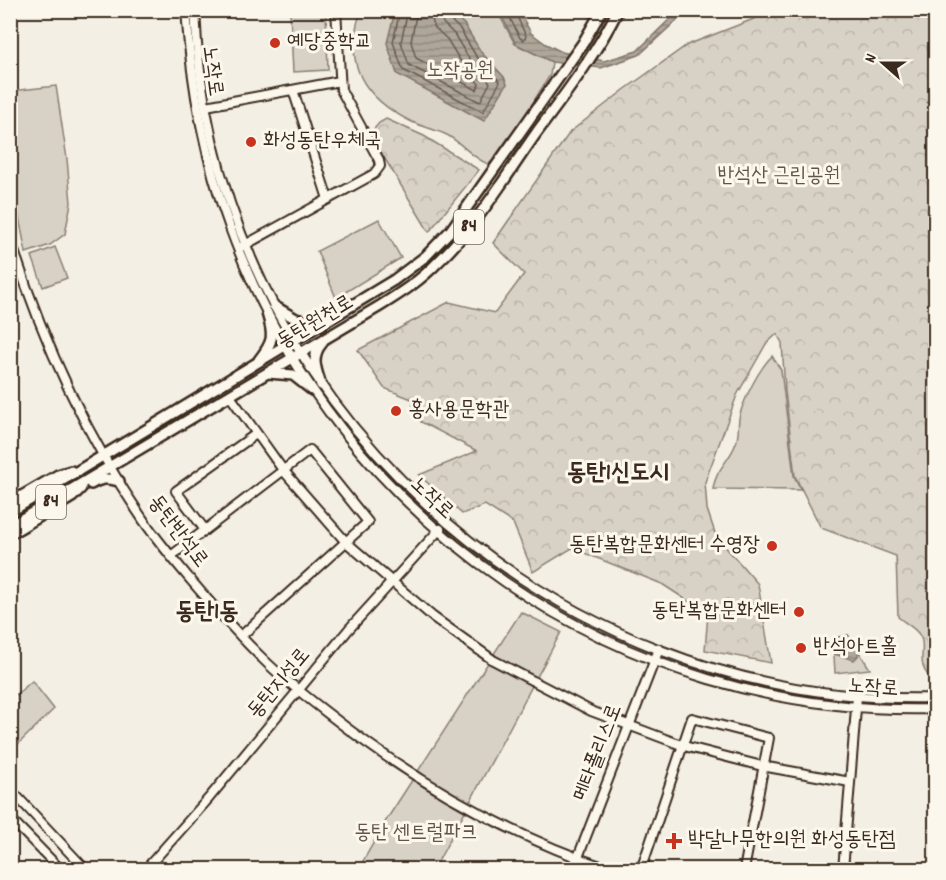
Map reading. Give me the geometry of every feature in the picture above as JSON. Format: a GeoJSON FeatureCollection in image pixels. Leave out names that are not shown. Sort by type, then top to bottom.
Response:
{"type":"FeatureCollection","features":[{"type":"Feature","properties":{"kind":"main road","name":"동탄원천로"},"geometry":{"type":"LineString","coordinates":[[10,512],[394,280],[438,244],[451,230],[561,75],[602,10]]}},
{"type":"Feature","properties":{"kind":"main road","name":"동탄원천로"},"geometry":{"type":"LineString","coordinates":[[10,526],[257,380],[414,283],[444,257],[482,209],[598,46],[618,10]]}},
{"type":"Feature","properties":{"kind":"main road"},"geometry":{"type":"LineString","coordinates":[[257,380],[258,370],[254,365],[268,348],[273,336],[270,308],[296,319],[321,325]]}},
{"type":"Feature","properties":{"kind":"main road"},"geometry":{"type":"LineString","coordinates":[[319,390],[314,357],[318,347],[325,339]]}},
{"type":"Feature","properties":{"kind":"main road"},"geometry":{"type":"LineString","coordinates":[[268,373],[293,375],[319,390]]}},
{"type":"Feature","properties":{"kind":"main road"},"geometry":{"type":"LineString","coordinates":[[10,503],[58,475],[85,466]]}},
{"type":"Feature","properties":{"kind":"main road"},"geometry":{"type":"LineString","coordinates":[[72,497],[91,478]]}},
{"type":"Feature","properties":{"kind":"main road"},"geometry":{"type":"LineString","coordinates":[[10,534],[98,480],[108,478],[119,481]]}},
{"type":"Feature","properties":{"kind":"street","name":"노작로"},"geometry":{"type":"LineString","coordinates":[[186,10],[195,92],[226,217],[238,249],[296,356],[351,442],[411,506],[476,562],[527,598],[609,642],[655,661],[753,692],[817,703],[894,709],[936,709]]}},
{"type":"Feature","properties":{"kind":"street","name":"노작로"},"geometry":{"type":"LineString","coordinates":[[195,10],[209,141],[270,308]]}},
{"type":"Feature","properties":{"kind":"street"},"geometry":{"type":"LineString","coordinates":[[238,249],[374,174],[380,166],[379,160],[340,90],[336,10]]}},
{"type":"Feature","properties":{"kind":"street","name":"노작로"},"geometry":{"type":"LineString","coordinates":[[206,106],[340,81]]}},
{"type":"Feature","properties":{"kind":"street"},"geometry":{"type":"LineString","coordinates":[[293,90],[328,199]]}},
{"type":"Feature","properties":{"kind":"street"},"geometry":{"type":"LineString","coordinates":[[226,217],[232,220],[235,215]]}},
{"type":"Feature","properties":{"kind":"street","name":"동탄반석로"},"geometry":{"type":"LineString","coordinates":[[10,238],[55,362],[103,455],[149,528],[241,636],[298,691],[413,774],[519,832],[578,858]]}},
{"type":"Feature","properties":{"kind":"street","name":"노작로"},"geometry":{"type":"LineString","coordinates":[[319,390],[418,497],[446,523],[534,587],[613,630],[692,662],[742,677],[818,692],[895,698],[936,698]]}},
{"type":"Feature","properties":{"kind":"street"},"geometry":{"type":"LineString","coordinates":[[230,396],[283,470],[346,542],[433,617],[494,660],[591,711],[684,746],[762,766],[850,782]]}},
{"type":"Feature","properties":{"kind":"street"},"geometry":{"type":"LineString","coordinates":[[205,530],[176,491],[256,434]]}},
{"type":"Feature","properties":{"kind":"street"},"geometry":{"type":"LineString","coordinates":[[171,556],[310,450],[368,522],[241,636]]}},
{"type":"Feature","properties":{"kind":"street"},"geometry":{"type":"LineString","coordinates":[[411,506],[418,505],[418,497]]}},
{"type":"Feature","properties":{"kind":"street","name":"동탄지성로"},"geometry":{"type":"LineString","coordinates":[[145,870],[209,798],[349,629],[446,523]]}},
{"type":"Feature","properties":{"kind":"street"},"geometry":{"type":"LineString","coordinates":[[476,562],[476,555],[483,552]]}},
{"type":"Feature","properties":{"kind":"street","name":"메타폴리스로"},"geometry":{"type":"LineString","coordinates":[[573,870],[659,649]]}},
{"type":"Feature","properties":{"kind":"street"},"geometry":{"type":"LineString","coordinates":[[688,673],[687,666],[692,662]]}},
{"type":"Feature","properties":{"kind":"street"},"geometry":{"type":"LineString","coordinates":[[817,703],[821,697],[818,692]]}},
{"type":"Feature","properties":{"kind":"street"},"geometry":{"type":"LineString","coordinates":[[843,870],[857,696]]}},
{"type":"Feature","properties":{"kind":"street"},"geometry":{"type":"LineString","coordinates":[[894,709],[891,704],[895,698]]}},
{"type":"Feature","properties":{"kind":"street"},"geometry":{"type":"LineString","coordinates":[[641,870],[692,718],[769,738],[744,870]]}},
{"type":"Feature","properties":{"kind":"street"},"geometry":{"type":"LineString","coordinates":[[10,789],[86,870]]}},
{"type":"Feature","properties":{"kind":"street"},"geometry":{"type":"LineString","coordinates":[[10,818],[61,870]]}},
{"type":"Feature","properties":{"kind":"street"},"geometry":{"type":"LineString","coordinates":[[578,858],[612,870]]}},
{"type":"Feature","properties":{"kind":"green space"},"geometry":{"type":"Polygon","coordinates":[[[290,11],[326,11],[328,70],[293,72],[290,11]]]}},
{"type":"Feature","properties":{"kind":"green space","name":"노작공원"},"geometry":{"type":"Polygon","coordinates":[[[361,11],[497,11],[515,44],[552,62],[550,75],[498,159],[488,164],[482,161],[447,135],[395,113],[369,90],[356,63],[354,47],[361,11]]]}},
{"type":"Feature","properties":{"kind":"green space","name":"반석산 근린공원"},"geometry":{"type":"Polygon","coordinates":[[[935,11],[935,681],[924,669],[921,638],[898,617],[896,556],[821,528],[795,476],[782,343],[777,334],[766,344],[737,395],[705,482],[707,509],[716,536],[758,584],[771,663],[705,650],[708,614],[662,584],[572,548],[533,572],[513,523],[485,505],[462,514],[419,475],[477,451],[421,422],[412,410],[414,400],[384,388],[358,350],[449,302],[495,313],[524,274],[493,243],[570,132],[687,45],[769,13],[935,11]]]}},
{"type":"Feature","properties":{"kind":"green space"},"geometry":{"type":"Polygon","coordinates":[[[56,86],[71,203],[65,234],[50,245],[26,253],[11,176],[11,91],[56,86]]]}},
{"type":"Feature","properties":{"kind":"green space"},"geometry":{"type":"Polygon","coordinates":[[[386,119],[424,136],[479,170],[429,232],[370,134],[379,123],[386,119]]]}},
{"type":"Feature","properties":{"kind":"green space"},"geometry":{"type":"Polygon","coordinates":[[[379,219],[401,258],[336,298],[317,251],[379,219]]]}},
{"type":"Feature","properties":{"kind":"green space"},"geometry":{"type":"Polygon","coordinates":[[[55,247],[67,278],[43,287],[32,256],[55,247]]]}},
{"type":"Feature","properties":{"kind":"green space"},"geometry":{"type":"Polygon","coordinates":[[[772,356],[781,370],[794,476],[801,490],[713,489],[717,475],[736,443],[739,417],[745,400],[757,376],[772,356]]]}},
{"type":"Feature","properties":{"kind":"green space","name":"동탄 센트럴파크"},"geometry":{"type":"Polygon","coordinates":[[[521,612],[561,632],[434,869],[358,870],[387,819],[521,612]]]}},
{"type":"Feature","properties":{"kind":"green space"},"geometry":{"type":"Polygon","coordinates":[[[848,635],[870,669],[835,673],[833,638],[848,635]]]}},
{"type":"Feature","properties":{"kind":"green space"},"geometry":{"type":"Polygon","coordinates":[[[32,681],[54,709],[11,751],[11,699],[32,681]]]}},
{"type":"Feature","properties":{"kind":"water"},"geometry":{"type":"Polygon","coordinates":[[[395,11],[452,11],[453,15],[464,24],[481,52],[504,77],[507,84],[484,121],[397,74],[387,43],[395,11]]]}},
{"type":"Feature","properties":{"kind":"water"},"geometry":{"type":"Polygon","coordinates":[[[499,11],[519,11],[531,33],[562,52],[604,61],[637,51],[678,11],[687,11],[639,55],[601,68],[552,62],[516,44],[499,11]]]}},
{"type":"Feature","properties":{"kind":"water"},"geometry":{"type":"Polygon","coordinates":[[[848,635],[858,651],[858,656],[854,660],[834,654],[833,638],[848,635]]]}},
{"type":"Feature","properties":{"kind":"place","name":"예당중학교"},"geometry":{"type":"Point","coordinates":[275,43]}},
{"type":"Feature","properties":{"kind":"place","name":"화성동탄우체국"},"geometry":{"type":"Point","coordinates":[251,142]}},
{"type":"Feature","properties":{"kind":"place","name":"홍사용문학관"},"geometry":{"type":"Point","coordinates":[396,411]}},
{"type":"Feature","properties":{"kind":"place","name":"동탄복합문화센터 수영장"},"geometry":{"type":"Point","coordinates":[772,546]}},
{"type":"Feature","properties":{"kind":"place","name":"동탄복합문화센터"},"geometry":{"type":"Point","coordinates":[799,612]}},
{"type":"Feature","properties":{"kind":"place","name":"반석아트홀"},"geometry":{"type":"Point","coordinates":[801,648]}},
{"type":"Feature","properties":{"kind":"place","name":"박달나무한의원 화성동탄점"},"geometry":{"type":"Point","coordinates":[674,841]}},
{"type":"Feature","properties":{"kind":"district","name":"동탄1신도시"},"geometry":{"type":"Point","coordinates":[618,474]}},
{"type":"Feature","properties":{"kind":"district","name":"동탄1동"},"geometry":{"type":"Point","coordinates":[207,613]}}]}
